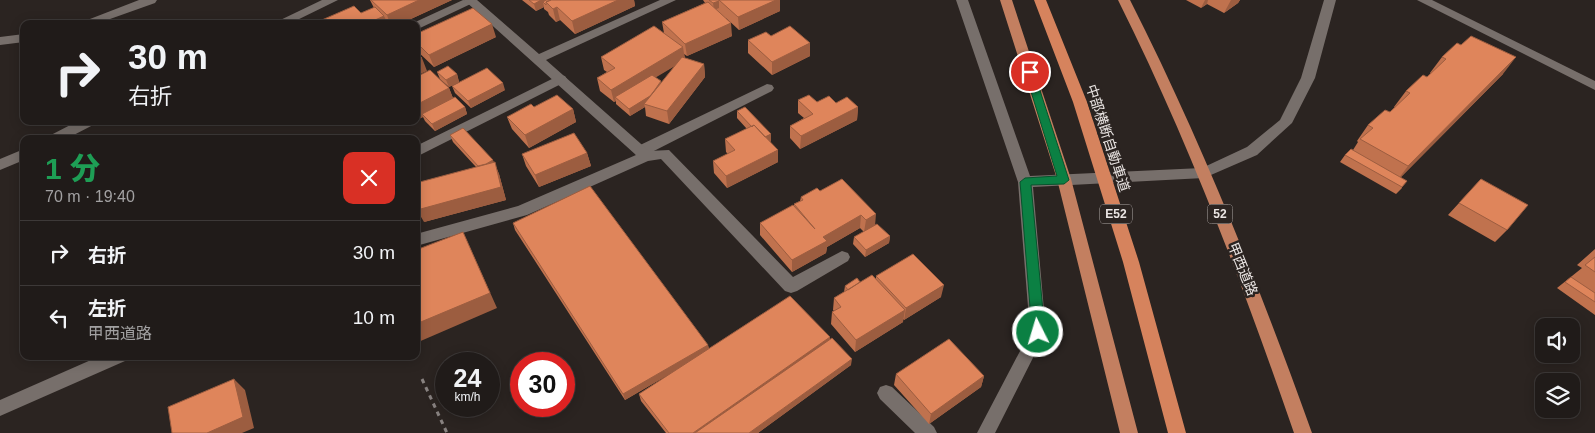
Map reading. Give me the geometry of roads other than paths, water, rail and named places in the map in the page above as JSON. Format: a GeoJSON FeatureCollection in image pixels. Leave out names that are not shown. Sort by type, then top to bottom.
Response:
{"type":"FeatureCollection","features":[{"type":"Feature","properties":{"kind":"highway"},"geometry":{"type":"LineString","coordinates":[[1006,0],[1064,180],[1129,433]]}},
{"type":"Feature","properties":{"kind":"highway","name":"中部横断自動車道"},"geometry":{"type":"LineString","coordinates":[[1040,0],[1080,102],[1131,262],[1177,433]]}},
{"type":"Feature","properties":{"kind":"highway","name":"甲西道路"},"geometry":{"type":"LineString","coordinates":[[1124,0],[1204,172],[1262,317],[1303,433]]}},
{"type":"Feature","properties":{"kind":"street"},"geometry":{"type":"LineString","coordinates":[[94,20],[151,0]]}},
{"type":"Feature","properties":{"kind":"street"},"geometry":{"type":"LineString","coordinates":[[287,20],[332,0]]}},
{"type":"Feature","properties":{"kind":"street"},"geometry":{"type":"LineString","coordinates":[[420,23],[471,0],[644,153],[664,154],[791,286],[842,257]]}},
{"type":"Feature","properties":{"kind":"street"},"geometry":{"type":"LineString","coordinates":[[538,59],[670,0]]}},
{"type":"Feature","properties":{"kind":"street"},"geometry":{"type":"LineString","coordinates":[[962,0],[1025,182],[1038,332],[986,433]]}},
{"type":"Feature","properties":{"kind":"street"},"geometry":{"type":"LineString","coordinates":[[1025,182],[1204,172],[1252,151],[1285,123],[1308,78],[1330,0]]}},
{"type":"Feature","properties":{"kind":"street"},"geometry":{"type":"LineString","coordinates":[[1424,0],[1595,86]]}},
{"type":"Feature","properties":{"kind":"street"},"geometry":{"type":"LineString","coordinates":[[0,41],[20,38]]}},
{"type":"Feature","properties":{"kind":"street"},"geometry":{"type":"LineString","coordinates":[[420,150],[560,79]]}},
{"type":"Feature","properties":{"kind":"street"},"geometry":{"type":"LineString","coordinates":[[420,239],[522,211],[644,153],[767,88]]}},
{"type":"Feature","properties":{"kind":"street"},"geometry":{"type":"LineString","coordinates":[[62,135],[82,125]]}},
{"type":"Feature","properties":{"kind":"street"},"geometry":{"type":"LineString","coordinates":[[0,165],[20,156]]}},
{"type":"Feature","properties":{"kind":"street"},"geometry":{"type":"LineString","coordinates":[[0,408],[110,360]]}},
{"type":"Feature","properties":{"kind":"street"},"geometry":{"type":"LineString","coordinates":[[886,394],[928,433]]}}]}
